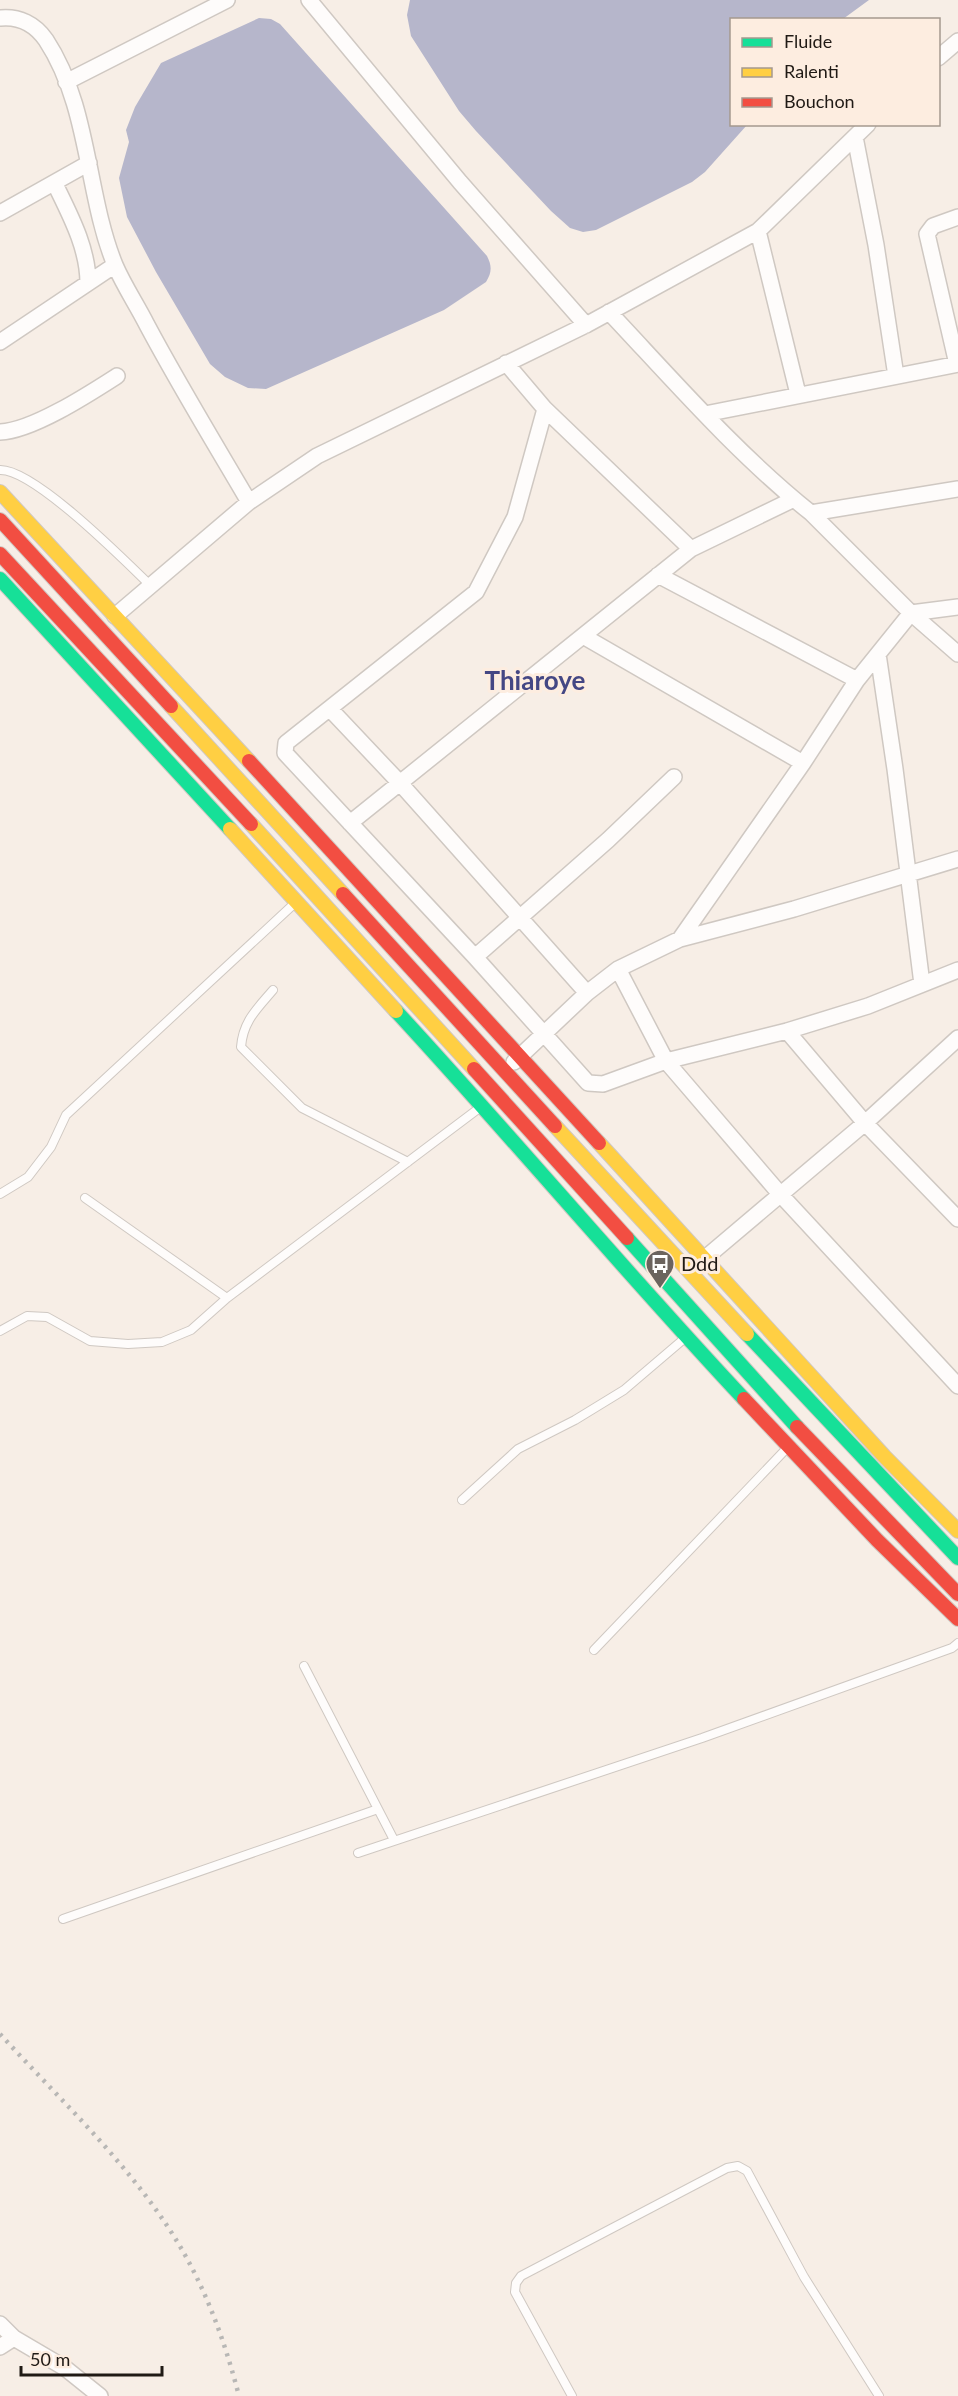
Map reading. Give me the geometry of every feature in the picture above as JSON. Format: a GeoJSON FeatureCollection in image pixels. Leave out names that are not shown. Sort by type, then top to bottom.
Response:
{"type":"FeatureCollection","features":[{"type":"Feature","properties":{"kind":"main road"},"geometry":{"type":"LineString","coordinates":[[0,492],[884,1456],[958,1531]]}},
{"type":"Feature","properties":{"kind":"main road"},"geometry":{"type":"LineString","coordinates":[[0,520],[503,1072],[958,1558]]}},
{"type":"Feature","properties":{"kind":"main road"},"geometry":{"type":"LineString","coordinates":[[0,554],[311,890],[802,1433],[958,1594]]}},
{"type":"Feature","properties":{"kind":"main road"},"geometry":{"type":"LineString","coordinates":[[0,579],[483,1105],[687,1337],[877,1540],[958,1619]]}},
{"type":"Feature","properties":{"kind":"main road"},"geometry":{"type":"LineString","coordinates":[[136,668],[150,655]]}},
{"type":"Feature","properties":{"kind":"main road"},"geometry":{"type":"LineString","coordinates":[[871,1467],[884,1456]]}},
{"type":"Feature","properties":{"kind":"street"},"geometry":{"type":"LineString","coordinates":[[66,82],[226,0]]}},
{"type":"Feature","properties":{"kind":"street"},"geometry":{"type":"LineString","coordinates":[[309,0],[460,182],[586,326]]}},
{"type":"Feature","properties":{"kind":"street"},"geometry":{"type":"LineString","coordinates":[[0,18],[17,18],[26,21],[47,41],[66,82],[84,136],[100,213],[115,265],[163,354],[249,502]]}},
{"type":"Feature","properties":{"kind":"street"},"geometry":{"type":"LineString","coordinates":[[940,57],[958,41]]}},
{"type":"Feature","properties":{"kind":"street"},"geometry":{"type":"LineString","coordinates":[[115,616],[249,502],[317,456],[586,326],[758,231],[807,186],[866,126]]}},
{"type":"Feature","properties":{"kind":"street"},"geometry":{"type":"LineString","coordinates":[[855,137],[876,245],[896,376]]}},
{"type":"Feature","properties":{"kind":"street"},"geometry":{"type":"LineString","coordinates":[[0,213],[89,163]]}},
{"type":"Feature","properties":{"kind":"street"},"geometry":{"type":"LineString","coordinates":[[55,184],[73,222],[88,264],[88,282]]}},
{"type":"Feature","properties":{"kind":"street"},"geometry":{"type":"LineString","coordinates":[[705,414],[957,364],[927,234],[933,226],[958,217]]}},
{"type":"Feature","properties":{"kind":"street"},"geometry":{"type":"LineString","coordinates":[[758,231],[798,394]]}},
{"type":"Feature","properties":{"kind":"street"},"geometry":{"type":"LineString","coordinates":[[0,342],[115,265]]}},
{"type":"Feature","properties":{"kind":"street"},"geometry":{"type":"LineString","coordinates":[[609,312],[705,414],[811,513],[911,613],[958,654]]}},
{"type":"Feature","properties":{"kind":"street"},"geometry":{"type":"LineString","coordinates":[[506,363],[545,409],[691,549]]}},
{"type":"Feature","properties":{"kind":"street"},"geometry":{"type":"LineString","coordinates":[[0,432],[16,430],[75,402],[117,376]]}},
{"type":"Feature","properties":{"kind":"street"},"geometry":{"type":"LineString","coordinates":[[545,409],[515,517],[476,592],[286,743],[285,753],[475,957],[588,1083],[595,1085],[666,1061],[787,1031],[868,1006],[958,970]]}},
{"type":"Feature","properties":{"kind":"street"},"geometry":{"type":"LineString","coordinates":[[811,513],[958,489]]}},
{"type":"Feature","properties":{"kind":"street"},"geometry":{"type":"LineString","coordinates":[[350,824],[399,782],[691,549],[794,499]]}},
{"type":"Feature","properties":{"kind":"street"},"geometry":{"type":"LineString","coordinates":[[658,574],[857,680]]}},
{"type":"Feature","properties":{"kind":"street"},"geometry":{"type":"LineString","coordinates":[[680,939],[857,680],[911,613],[958,608]]}},
{"type":"Feature","properties":{"kind":"street"},"geometry":{"type":"LineString","coordinates":[[583,636],[803,762]]}},
{"type":"Feature","properties":{"kind":"street"},"geometry":{"type":"LineString","coordinates":[[878,654],[922,984]]}},
{"type":"Feature","properties":{"kind":"street"},"geometry":{"type":"LineString","coordinates":[[330,709],[399,782],[588,993]]}},
{"type":"Feature","properties":{"kind":"street"},"geometry":{"type":"LineString","coordinates":[[475,957],[521,918],[674,777]]}},
{"type":"Feature","properties":{"kind":"street"},"geometry":{"type":"LineString","coordinates":[[503,1072],[588,993],[618,969],[680,939],[794,909],[958,859]]}},
{"type":"Feature","properties":{"kind":"street"},"geometry":{"type":"LineString","coordinates":[[618,969],[666,1061],[780,1194],[958,1386]]}},
{"type":"Feature","properties":{"kind":"street"},"geometry":{"type":"LineString","coordinates":[[787,1031],[865,1123],[958,1219]]}},
{"type":"Feature","properties":{"kind":"street"},"geometry":{"type":"LineString","coordinates":[[688,1272],[865,1123],[958,1038]]}},
{"type":"Feature","properties":{"kind":"street"},"geometry":{"type":"LineString","coordinates":[[0,2324],[14,2338],[65,2368],[100,2396]]}},
{"type":"Feature","properties":{"kind":"street"},"geometry":{"type":"LineString","coordinates":[[0,2347],[14,2338]]}},
{"type":"Feature","properties":{"kind":"lane"},"geometry":{"type":"LineString","coordinates":[[0,470],[6,470],[36,485],[103,540],[150,585]]}},
{"type":"Feature","properties":{"kind":"lane"},"geometry":{"type":"LineString","coordinates":[[0,1194],[28,1177],[51,1148],[66,1114],[311,890]]}},
{"type":"Feature","properties":{"kind":"lane"},"geometry":{"type":"LineString","coordinates":[[273,990],[250,1017],[242,1032],[241,1047],[302,1108],[408,1162]]}},
{"type":"Feature","properties":{"kind":"lane"},"geometry":{"type":"LineString","coordinates":[[0,1331],[27,1316],[47,1317],[90,1341],[128,1344],[162,1342],[191,1330],[227,1298],[496,1095]]}},
{"type":"Feature","properties":{"kind":"lane"},"geometry":{"type":"LineString","coordinates":[[85,1198],[227,1298]]}},
{"type":"Feature","properties":{"kind":"lane"},"geometry":{"type":"LineString","coordinates":[[462,1500],[518,1449],[575,1420],[624,1390],[687,1337]]}},
{"type":"Feature","properties":{"kind":"lane"},"geometry":{"type":"LineString","coordinates":[[594,1650],[802,1433]]}},
{"type":"Feature","properties":{"kind":"lane"},"geometry":{"type":"LineString","coordinates":[[358,1852],[702,1738],[952,1648],[958,1643]]}},
{"type":"Feature","properties":{"kind":"lane"},"geometry":{"type":"LineString","coordinates":[[304,1666],[394,1840]]}},
{"type":"Feature","properties":{"kind":"lane"},"geometry":{"type":"LineString","coordinates":[[63,1919],[378,1809]]}},
{"type":"Feature","properties":{"kind":"lane"},"geometry":{"type":"LineString","coordinates":[[572,2396],[515,2292],[516,2283],[521,2276],[727,2168],[738,2166],[747,2171],[804,2277],[879,2396]]}},
{"type":"Feature","properties":{"kind":"water"},"geometry":{"type":"Polygon","coordinates":[[[410,0],[869,0],[844,18],[730,18],[730,126],[746,126],[705,172],[692,182],[596,230],[583,232],[570,228],[551,211],[459,111],[411,36],[407,15],[410,0]]]}},
{"type":"Feature","properties":{"kind":"water"},"geometry":{"type":"Polygon","coordinates":[[[259,18],[271,19],[280,24],[487,256],[491,269],[486,282],[444,310],[266,389],[248,388],[225,377],[210,364],[127,217],[119,178],[129,142],[126,130],[135,107],[161,63],[259,18]]]}},
{"type":"Feature","properties":{"kind":"railway"},"geometry":{"type":"LineString","coordinates":[[0,2034],[123,2167],[166,2225],[185,2255],[210,2306],[229,2359],[239,2396]]}},
{"type":"Feature","properties":{"kind":"traffic: fast"},"geometry":{"type":"LineString","coordinates":[[0,579],[230,829]]}},
{"type":"Feature","properties":{"kind":"traffic: fast"},"geometry":{"type":"LineString","coordinates":[[396,1011],[744,1399]]}},
{"type":"Feature","properties":{"kind":"traffic: fast"},"geometry":{"type":"LineString","coordinates":[[627,1238],[797,1427]]}},
{"type":"Feature","properties":{"kind":"traffic: fast"},"geometry":{"type":"LineString","coordinates":[[747,1334],[958,1558]]}},
{"type":"Feature","properties":{"kind":"traffic: slow"},"geometry":{"type":"LineString","coordinates":[[0,492],[249,761]]}},
{"type":"Feature","properties":{"kind":"traffic: slow"},"geometry":{"type":"LineString","coordinates":[[171,706],[343,894]]}},
{"type":"Feature","properties":{"kind":"traffic: slow"},"geometry":{"type":"LineString","coordinates":[[251,824],[474,1069]]}},
{"type":"Feature","properties":{"kind":"traffic: slow"},"geometry":{"type":"LineString","coordinates":[[230,829],[396,1011]]}},
{"type":"Feature","properties":{"kind":"traffic: slow"},"geometry":{"type":"LineString","coordinates":[[555,1126],[747,1334]]}},
{"type":"Feature","properties":{"kind":"traffic: slow"},"geometry":{"type":"LineString","coordinates":[[599,1143],[884,1456],[958,1531]]}},
{"type":"Feature","properties":{"kind":"traffic: jam"},"geometry":{"type":"LineString","coordinates":[[0,520],[171,706]]}},
{"type":"Feature","properties":{"kind":"traffic: jam"},"geometry":{"type":"LineString","coordinates":[[0,554],[251,824]]}},
{"type":"Feature","properties":{"kind":"traffic: jam"},"geometry":{"type":"LineString","coordinates":[[249,761],[599,1143]]}},
{"type":"Feature","properties":{"kind":"traffic: jam"},"geometry":{"type":"LineString","coordinates":[[343,894],[555,1126]]}},
{"type":"Feature","properties":{"kind":"traffic: jam"},"geometry":{"type":"LineString","coordinates":[[474,1069],[627,1238]]}},
{"type":"Feature","properties":{"kind":"traffic: jam"},"geometry":{"type":"LineString","coordinates":[[744,1399],[877,1540],[958,1619]]}},
{"type":"Feature","properties":{"kind":"traffic: jam"},"geometry":{"type":"LineString","coordinates":[[797,1427],[958,1594]]}},
{"type":"Feature","properties":{"kind":"place","name":"Ddd"},"geometry":{"type":"Point","coordinates":[660,1290]}},
{"type":"Feature","properties":{"kind":"district","name":"Thiaroye"},"geometry":{"type":"Point","coordinates":[535,681]}}]}
